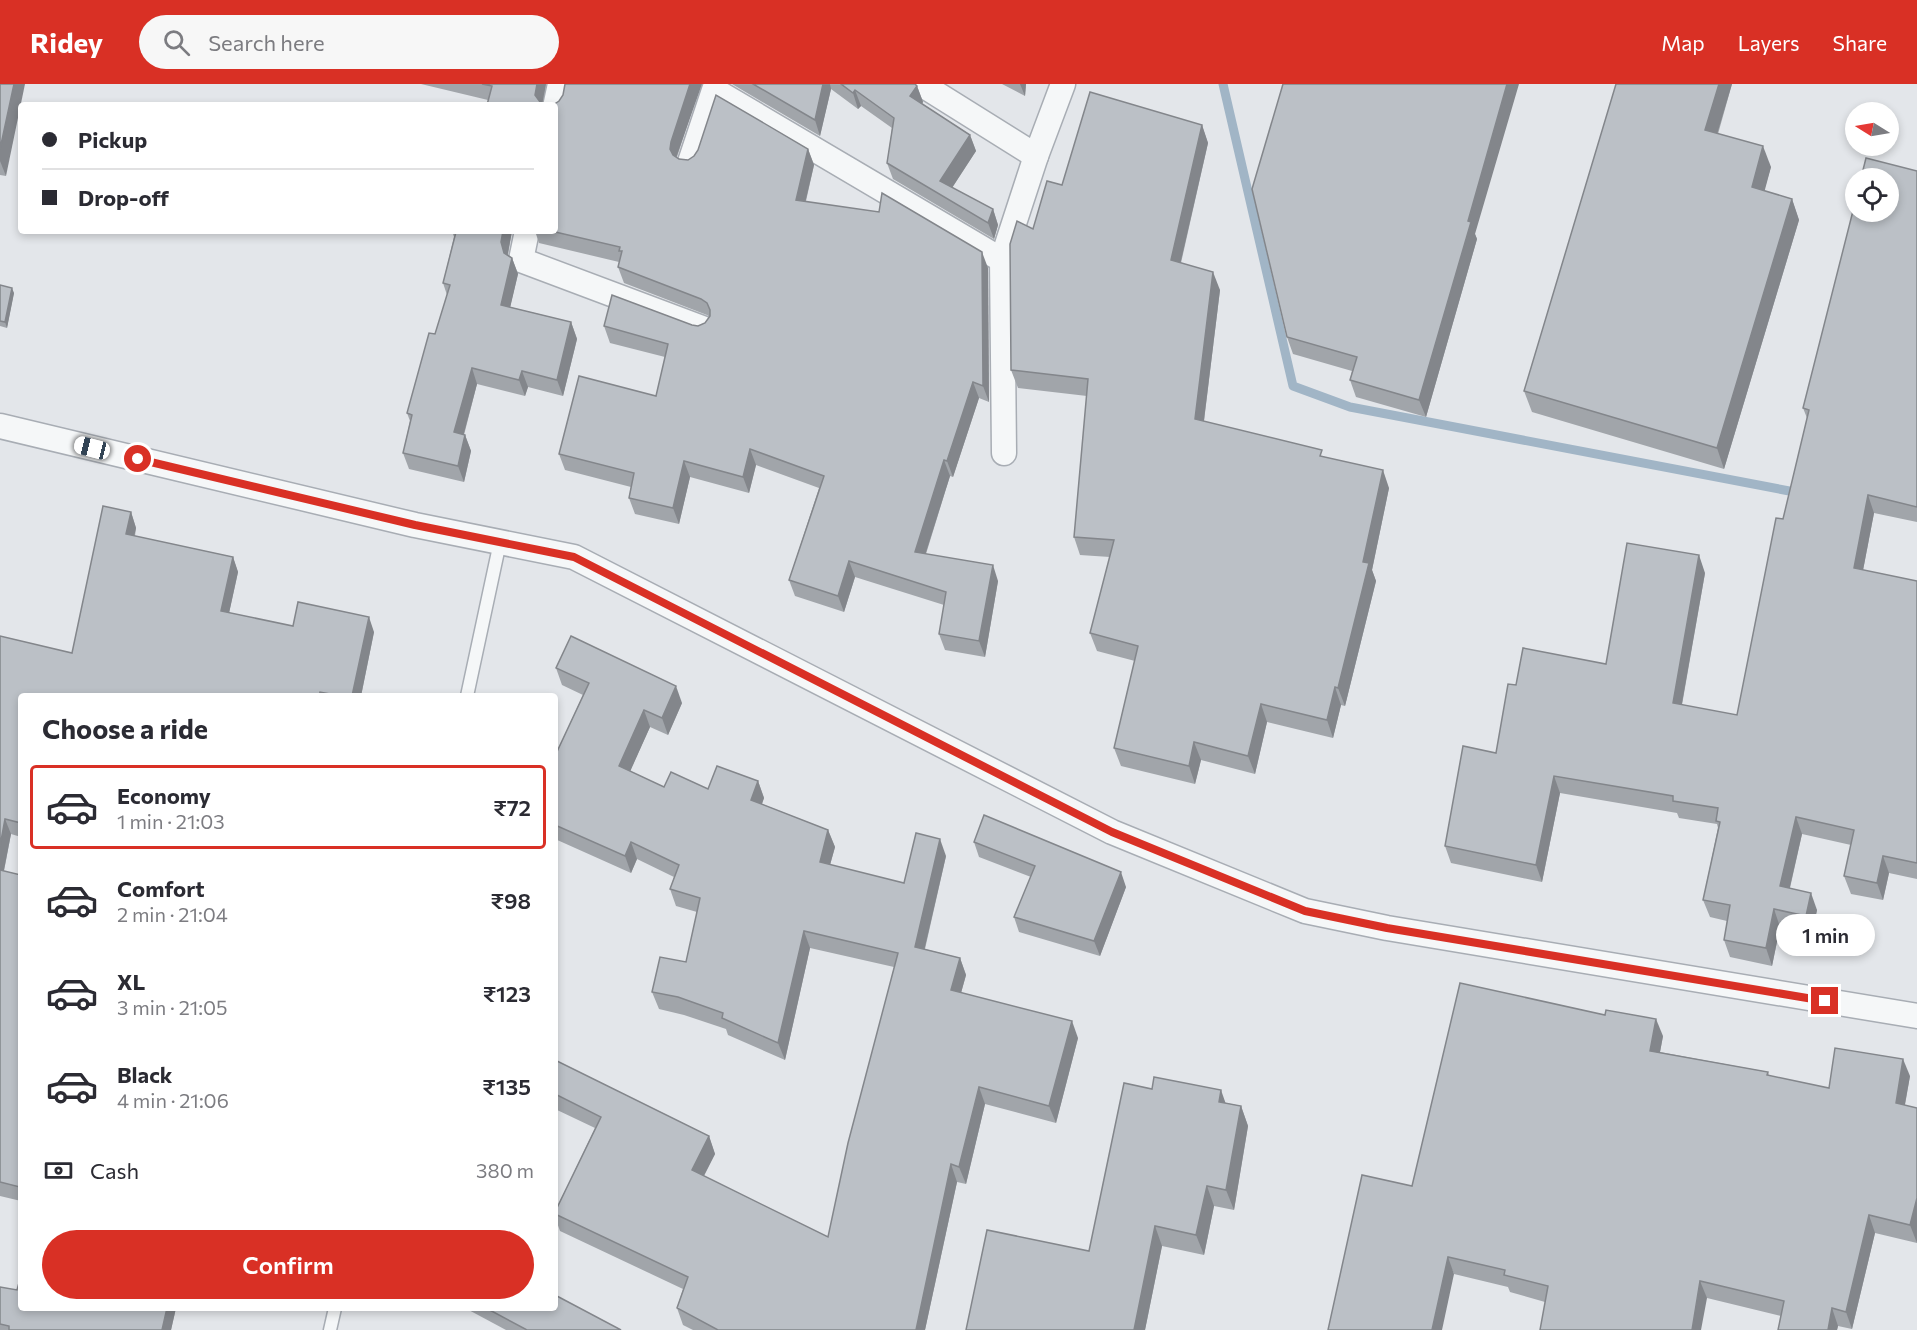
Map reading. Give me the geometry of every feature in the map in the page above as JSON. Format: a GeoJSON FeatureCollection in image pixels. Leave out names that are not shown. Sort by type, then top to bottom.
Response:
{"type":"FeatureCollection","features":[{"type":"Feature","properties":{"kind":"street"},"geometry":{"type":"LineString","coordinates":[[556,102],[560,84]]}},
{"type":"Feature","properties":{"kind":"street"},"geometry":{"type":"LineString","coordinates":[[921,84],[1036,156]]}},
{"type":"Feature","properties":{"kind":"street"},"geometry":{"type":"LineString","coordinates":[[1004,453],[1002,260],[1036,156],[1063,84]]}},
{"type":"Feature","properties":{"kind":"street"},"geometry":{"type":"LineString","coordinates":[[690,162],[714,90],[1002,260]]}},
{"type":"Feature","properties":{"kind":"street"},"geometry":{"type":"LineString","coordinates":[[527,234],[521,260],[702,328]]}},
{"type":"Feature","properties":{"kind":"street"},"geometry":{"type":"LineString","coordinates":[[0,426],[415,525],[574,557],[1112,832],[1305,911],[1387,928],[1917,1016]]}},
{"type":"Feature","properties":{"kind":"lane"},"geometry":{"type":"LineString","coordinates":[[467,693],[500,542]]}},
{"type":"Feature","properties":{"kind":"lane"},"geometry":{"type":"LineString","coordinates":[[330,1330],[334,1311]]}},
{"type":"Feature","properties":{"kind":"building"},"geometry":{"type":"Polygon","coordinates":[[[0,84],[14,84],[0,149],[0,84]]]}},
{"type":"Feature","properties":{"kind":"building"},"geometry":{"type":"Polygon","coordinates":[[[482,84],[537,84],[535,95],[540,102],[488,102],[492,86],[482,84]]]}},
{"type":"Feature","properties":{"kind":"building"},"geometry":{"type":"Polygon","coordinates":[[[565,84],[690,84],[671,142],[670,149],[679,159],[688,160],[698,150],[716,95],[808,149],[796,200],[879,212],[882,193],[982,252],[983,386],[973,382],[947,461],[944,460],[915,552],[993,565],[979,641],[939,634],[946,592],[849,561],[838,596],[789,580],[824,476],[750,449],[743,477],[684,461],[673,508],[629,498],[634,473],[559,454],[579,376],[656,396],[668,344],[604,326],[612,295],[692,325],[698,326],[705,323],[710,316],[707,303],[701,299],[618,267],[622,251],[619,251],[620,247],[558,233],[558,102],[563,95],[565,84]]]}},
{"type":"Feature","properties":{"kind":"building"},"geometry":{"type":"Polygon","coordinates":[[[753,84],[823,84],[815,120],[753,84]]]}},
{"type":"Feature","properties":{"kind":"building"},"geometry":{"type":"Polygon","coordinates":[[[841,84],[915,84],[917,86],[910,96],[970,135],[940,181],[993,209],[988,223],[887,163],[894,118],[855,90],[853,93],[841,84]]]}},
{"type":"Feature","properties":{"kind":"building"},"geometry":{"type":"Polygon","coordinates":[[[1283,84],[1507,84],[1468,221],[1471,222],[1419,400],[1350,380],[1357,357],[1287,337],[1252,189],[1283,84]]]}},
{"type":"Feature","properties":{"kind":"building"},"geometry":{"type":"Polygon","coordinates":[[[1616,84],[1719,84],[1705,130],[1763,146],[1752,187],[1792,199],[1717,448],[1524,391],[1616,84]]]}},
{"type":"Feature","properties":{"kind":"building"},"geometry":{"type":"Polygon","coordinates":[[[1090,92],[1202,125],[1171,260],[1213,272],[1195,419],[1322,450],[1320,456],[1383,470],[1363,562],[1369,563],[1338,688],[1335,687],[1327,720],[1261,704],[1248,756],[1194,742],[1189,766],[1114,748],[1138,646],[1090,633],[1114,540],[1074,537],[1088,379],[1011,370],[1010,244],[1017,221],[1033,229],[1047,181],[1062,185],[1090,92]]]}},
{"type":"Feature","properties":{"kind":"building"},"geometry":{"type":"Polygon","coordinates":[[[1866,158],[1917,171],[1917,507],[1868,495],[1854,568],[1917,581],[1917,863],[1883,856],[1877,883],[1844,876],[1854,830],[1796,817],[1780,886],[1811,893],[1806,916],[1774,909],[1766,948],[1724,940],[1730,905],[1703,900],[1720,822],[1716,821],[1718,808],[1673,801],[1673,796],[1554,776],[1536,865],[1445,846],[1463,746],[1496,753],[1508,684],[1516,685],[1523,648],[1606,664],[1627,543],[1699,555],[1673,703],[1737,715],[1776,518],[1783,519],[1809,410],[1803,408],[1850,222],[1899,222],[1899,168],[1864,168],[1866,158]]]}},
{"type":"Feature","properties":{"kind":"building"},"geometry":{"type":"Polygon","coordinates":[[[455,234],[502,234],[501,242],[504,253],[512,258],[501,305],[571,322],[557,380],[522,371],[519,380],[472,368],[454,432],[465,435],[458,466],[403,453],[412,415],[407,413],[429,333],[435,334],[450,285],[443,283],[455,234]]]}},
{"type":"Feature","properties":{"kind":"building"},"geometry":{"type":"Polygon","coordinates":[[[0,285],[12,288],[5,322],[0,321],[0,285]]]}},
{"type":"Feature","properties":{"kind":"building"},"geometry":{"type":"Polygon","coordinates":[[[103,506],[131,512],[126,534],[233,557],[221,611],[293,626],[298,602],[369,617],[353,693],[18,693],[18,822],[5,819],[0,846],[0,636],[72,653],[103,506]]]}},
{"type":"Feature","properties":{"kind":"building"},"geometry":{"type":"Polygon","coordinates":[[[571,636],[676,686],[662,718],[644,710],[619,766],[664,787],[671,772],[708,789],[717,766],[758,781],[751,800],[828,830],[820,862],[904,883],[916,833],[940,839],[915,947],[960,958],[951,990],[1072,1021],[1049,1106],[979,1087],[959,1167],[951,1164],[916,1330],[718,1330],[677,1308],[688,1277],[558,1215],[558,1206],[601,1117],[558,1096],[558,1061],[709,1136],[692,1170],[828,1237],[848,1143],[898,953],[804,931],[778,1043],[722,1018],[723,1013],[678,997],[652,992],[660,957],[686,962],[700,898],[670,889],[679,865],[631,842],[625,856],[558,826],[558,750],[589,683],[556,668],[571,636]]]}},
{"type":"Feature","properties":{"kind":"building"},"geometry":{"type":"Polygon","coordinates":[[[984,815],[1121,872],[1094,941],[1014,917],[1035,866],[974,842],[984,815]]]}},
{"type":"Feature","properties":{"kind":"building"},"geometry":{"type":"Polygon","coordinates":[[[0,870],[18,874],[18,1186],[0,1182],[0,870]]]}},
{"type":"Feature","properties":{"kind":"building"},"geometry":{"type":"Polygon","coordinates":[[[1460,983],[1605,1015],[1606,1010],[1656,1019],[1650,1051],[1768,1072],[1767,1075],[1829,1088],[1835,1048],[1903,1059],[1896,1103],[1917,1108],[1917,1198],[1910,1225],[1869,1215],[1846,1312],[1832,1308],[1828,1330],[1778,1330],[1784,1301],[1700,1281],[1692,1330],[1540,1330],[1548,1286],[1504,1275],[1505,1270],[1448,1257],[1432,1330],[1328,1330],[1362,1175],[1412,1186],[1460,983]]]}},
{"type":"Feature","properties":{"kind":"building"},"geometry":{"type":"Polygon","coordinates":[[[1154,1077],[1221,1090],[1219,1102],[1241,1106],[1226,1190],[1207,1186],[1196,1235],[1155,1226],[1134,1330],[966,1330],[987,1230],[1089,1251],[1124,1083],[1152,1089],[1154,1077]]]}},
{"type":"Feature","properties":{"kind":"building"},"geometry":{"type":"Polygon","coordinates":[[[18,1286],[18,1311],[166,1311],[162,1330],[9,1330],[9,1326],[0,1324],[0,1287],[17,1290],[18,1286]]]}},
{"type":"Feature","properties":{"kind":"building"},"geometry":{"type":"Polygon","coordinates":[[[558,1297],[621,1330],[527,1330],[492,1311],[558,1311],[558,1297]]]}},
{"type":"Feature","properties":{"kind":"waterway"},"geometry":{"type":"LineString","coordinates":[[1223,84],[1293,386],[1350,407],[1800,493]]}},
{"type":"Feature","properties":{"kind":"route"},"geometry":{"type":"LineString","coordinates":[[138,459],[415,525],[574,557],[1112,832],[1305,911],[1387,928],[1825,1001]]}}]}
